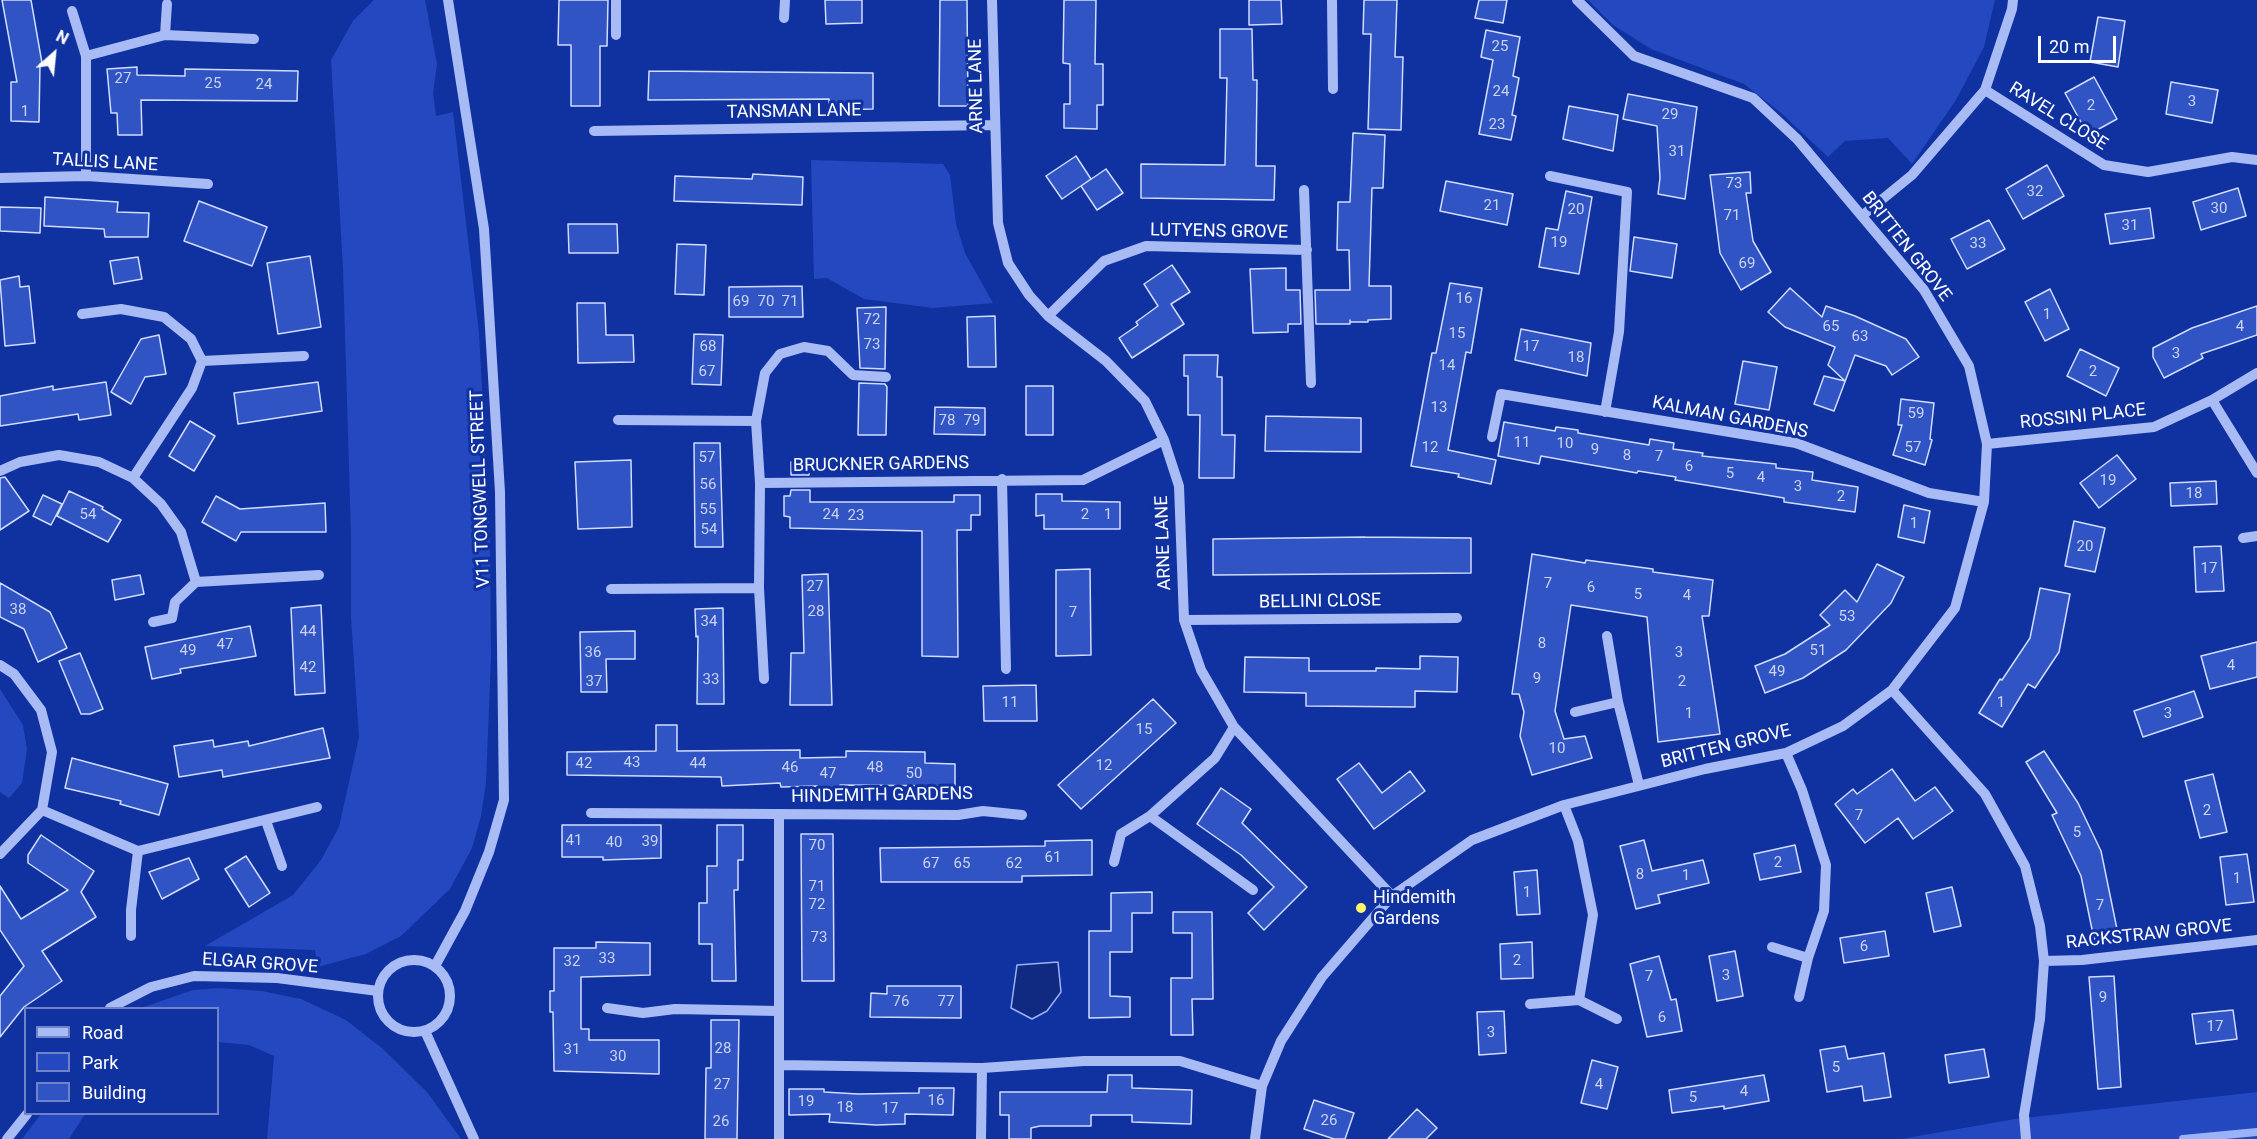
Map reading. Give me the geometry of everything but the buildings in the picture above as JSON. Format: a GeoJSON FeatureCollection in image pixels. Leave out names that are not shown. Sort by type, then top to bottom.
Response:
{"type":"FeatureCollection","features":[{"type":"Feature","properties":{"kind":"street","name":"V11 TONGWELL STREET"},"geometry":{"type":"LineString","coordinates":[[435,966],[465,911],[489,852],[504,800],[500,492],[484,229],[448,0]]}},
{"type":"Feature","properties":{"kind":"street"},"geometry":{"type":"LineString","coordinates":[[616,0],[616,35]]}},
{"type":"Feature","properties":{"kind":"street"},"geometry":{"type":"LineString","coordinates":[[784,18],[785,0]]}},
{"type":"Feature","properties":{"kind":"street","name":"ARNE LANE"},"geometry":{"type":"LineString","coordinates":[[992,0],[998,223],[1008,263],[1029,295],[1048,315],[1106,361],[1144,401],[1164,440],[1179,486],[1184,620],[1201,670],[1234,727],[1392,896]]}},
{"type":"Feature","properties":{"kind":"street"},"geometry":{"type":"LineString","coordinates":[[1332,0],[1333,89]]}},
{"type":"Feature","properties":{"kind":"street","name":"BRITTEN GROVE"},"geometry":{"type":"LineString","coordinates":[[1255,1139],[1262,1086],[1281,1041],[1322,977],[1392,896],[1472,840],[1564,805],[1639,785],[1786,753],[1843,726],[1892,690],[1955,608],[1984,502],[1987,444],[1969,366],[1924,290],[1797,139],[1753,98],[1634,56],[1577,0]]}},
{"type":"Feature","properties":{"kind":"street"},"geometry":{"type":"LineString","coordinates":[[1863,215],[1912,175],[1985,90],[2013,0]]}},
{"type":"Feature","properties":{"kind":"street"},"geometry":{"type":"LineString","coordinates":[[165,35],[167,4]]}},
{"type":"Feature","properties":{"kind":"street"},"geometry":{"type":"LineString","coordinates":[[72,11],[86,56],[86,176]]}},
{"type":"Feature","properties":{"kind":"street"},"geometry":{"type":"LineString","coordinates":[[86,56],[165,35],[254,39]]}},
{"type":"Feature","properties":{"kind":"street","name":"RAVEL CLOSE"},"geometry":{"type":"LineString","coordinates":[[1985,90],[2104,165],[2148,172],[2232,157],[2257,160]]}},
{"type":"Feature","properties":{"kind":"street","name":"TANSMAN LANE"},"geometry":{"type":"LineString","coordinates":[[594,131],[994,125]]}},
{"type":"Feature","properties":{"kind":"street","name":"TALLIS LANE"},"geometry":{"type":"LineString","coordinates":[[0,177],[86,176],[208,184]]}},
{"type":"Feature","properties":{"kind":"street"},"geometry":{"type":"LineString","coordinates":[[1550,176],[1627,192],[1619,332],[1605,412]]}},
{"type":"Feature","properties":{"kind":"street","name":"LUTYENS GROVE"},"geometry":{"type":"LineString","coordinates":[[1304,190],[1311,383]]}},
{"type":"Feature","properties":{"kind":"street","name":"LUTYENS GROVE"},"geometry":{"type":"LineString","coordinates":[[1048,315],[1104,261],[1146,246],[1306,250]]}},
{"type":"Feature","properties":{"kind":"street"},"geometry":{"type":"LineString","coordinates":[[82,314],[121,309],[164,317],[191,339],[202,361],[192,388],[133,478]]}},
{"type":"Feature","properties":{"kind":"street"},"geometry":{"type":"LineString","coordinates":[[764,678],[759,588],[760,483],[756,421],[765,374],[780,354],[804,347],[828,351],[853,375],[886,377]]}},
{"type":"Feature","properties":{"kind":"street"},"geometry":{"type":"LineString","coordinates":[[202,361],[304,356]]}},
{"type":"Feature","properties":{"kind":"street","name":"ROSSINI PLACE"},"geometry":{"type":"LineString","coordinates":[[1987,444],[2154,427],[2212,400],[2257,373]]}},
{"type":"Feature","properties":{"kind":"street","name":"KALMAN GARDENS"},"geometry":{"type":"LineString","coordinates":[[1492,436],[1501,394],[1796,443],[1929,493],[1984,502]]}},
{"type":"Feature","properties":{"kind":"street"},"geometry":{"type":"LineString","coordinates":[[2212,400],[2257,473]]}},
{"type":"Feature","properties":{"kind":"street"},"geometry":{"type":"LineString","coordinates":[[618,420],[756,421]]}},
{"type":"Feature","properties":{"kind":"street","name":"BRUCKNER GARDENS"},"geometry":{"type":"LineString","coordinates":[[760,483],[1083,480],[1164,440]]}},
{"type":"Feature","properties":{"kind":"street"},"geometry":{"type":"LineString","coordinates":[[0,471],[20,462],[59,455],[99,462],[133,478],[160,504],[181,532],[196,582]]}},
{"type":"Feature","properties":{"kind":"street"},"geometry":{"type":"LineString","coordinates":[[1002,480],[1006,669]]}},
{"type":"Feature","properties":{"kind":"street"},"geometry":{"type":"LineString","coordinates":[[2243,538],[2257,536]]}},
{"type":"Feature","properties":{"kind":"street"},"geometry":{"type":"LineString","coordinates":[[153,622],[172,618],[175,603],[196,582],[319,575]]}},
{"type":"Feature","properties":{"kind":"street"},"geometry":{"type":"LineString","coordinates":[[611,589],[759,588]]}},
{"type":"Feature","properties":{"kind":"street","name":"BELLINI CLOSE"},"geometry":{"type":"LineString","coordinates":[[1184,620],[1457,618]]}},
{"type":"Feature","properties":{"kind":"street"},"geometry":{"type":"LineString","coordinates":[[1607,636],[1618,702],[1639,785]]}},
{"type":"Feature","properties":{"kind":"street"},"geometry":{"type":"LineString","coordinates":[[0,665],[14,674],[41,710],[52,752],[42,810],[0,854]]}},
{"type":"Feature","properties":{"kind":"street"},"geometry":{"type":"LineString","coordinates":[[1892,690],[1985,794],[2025,866],[2040,926],[2044,962],[2040,1019],[2025,1115],[2025,1139]]}},
{"type":"Feature","properties":{"kind":"street"},"geometry":{"type":"LineString","coordinates":[[1575,712],[1618,702]]}},
{"type":"Feature","properties":{"kind":"street"},"geometry":{"type":"LineString","coordinates":[[1114,862],[1121,834],[1150,816],[1215,758],[1234,727]]}},
{"type":"Feature","properties":{"kind":"street"},"geometry":{"type":"LineString","coordinates":[[1786,753],[1802,790],[1826,865],[1824,910],[1808,958],[1799,997]]}},
{"type":"Feature","properties":{"kind":"street"},"geometry":{"type":"LineString","coordinates":[[1564,805],[1578,841],[1593,915],[1579,1000]]}},
{"type":"Feature","properties":{"kind":"street"},"geometry":{"type":"LineString","coordinates":[[42,810],[138,851],[317,807]]}},
{"type":"Feature","properties":{"kind":"street","name":"HINDEMITH GARDENS"},"geometry":{"type":"LineString","coordinates":[[591,813],[779,815],[958,814],[983,811],[1022,815]]}},
{"type":"Feature","properties":{"kind":"street","name":"HINDEMITH GARDENS"},"geometry":{"type":"LineString","coordinates":[[779,815],[779,1139]]}},
{"type":"Feature","properties":{"kind":"street"},"geometry":{"type":"LineString","coordinates":[[1150,816],[1253,890]]}},
{"type":"Feature","properties":{"kind":"street"},"geometry":{"type":"LineString","coordinates":[[266,821],[282,867]]}},
{"type":"Feature","properties":{"kind":"street"},"geometry":{"type":"LineString","coordinates":[[131,936],[131,910],[138,851]]}},
{"type":"Feature","properties":{"kind":"street","name":"RACKSTRAW GROVE"},"geometry":{"type":"LineString","coordinates":[[2044,962],[2082,960],[2257,940]]}},
{"type":"Feature","properties":{"kind":"street"},"geometry":{"type":"LineString","coordinates":[[1772,947],[1808,958]]}},
{"type":"Feature","properties":{"kind":"street"},"geometry":{"type":"LineString","coordinates":[[418,960],[435,966],[449,984],[449,1008],[435,1026],[413,1033],[391,1024],[381,1009],[378,991],[389,969],[399,963],[418,960]]}},
{"type":"Feature","properties":{"kind":"street","name":"ELGAR GROVE"},"geometry":{"type":"LineString","coordinates":[[112,1007],[151,987],[194,976],[277,978],[378,991]]}},
{"type":"Feature","properties":{"kind":"street"},"geometry":{"type":"LineString","coordinates":[[1530,1004],[1579,1000],[1617,1019]]}},
{"type":"Feature","properties":{"kind":"street"},"geometry":{"type":"LineString","coordinates":[[607,1008],[643,1012],[675,1009],[778,1011]]}},
{"type":"Feature","properties":{"kind":"street"},"geometry":{"type":"LineString","coordinates":[[425,1031],[474,1139]]}},
{"type":"Feature","properties":{"kind":"street"},"geometry":{"type":"LineString","coordinates":[[779,1065],[982,1068],[1084,1061],[1180,1061],[1262,1086]]}},
{"type":"Feature","properties":{"kind":"street"},"geometry":{"type":"LineString","coordinates":[[981,1139],[982,1068]]}},
{"type":"Feature","properties":{"kind":"street"},"geometry":{"type":"LineString","coordinates":[[7,1139],[25,1115]]}},
{"type":"Feature","properties":{"kind":"green space"},"geometry":{"type":"Polygon","coordinates":[[[374,0],[425,0],[437,64],[433,93],[436,116],[453,112],[479,333],[490,537],[491,658],[486,783],[481,816],[472,848],[450,889],[401,936],[366,954],[317,967],[315,950],[205,946],[293,895],[321,860],[339,827],[359,737],[351,618],[351,534],[343,268],[331,60],[353,21],[374,0]]]}},
{"type":"Feature","properties":{"kind":"green space"},"geometry":{"type":"Polygon","coordinates":[[[1588,0],[1995,0],[1984,47],[1956,100],[1912,164],[1888,138],[1845,141],[1828,157],[1780,112],[1744,84],[1651,49],[1613,25],[1588,0]]]}},
{"type":"Feature","properties":{"kind":"green space"},"geometry":{"type":"Polygon","coordinates":[[[811,160],[943,164],[950,175],[956,224],[965,253],[993,303],[933,308],[864,299],[827,278],[814,279],[811,160]]]}},
{"type":"Feature","properties":{"kind":"green space"},"geometry":{"type":"Polygon","coordinates":[[[0,689],[23,725],[27,749],[22,783],[9,798],[0,792],[0,689]]]}},
{"type":"Feature","properties":{"kind":"green space"},"geometry":{"type":"Polygon","coordinates":[[[219,988],[262,991],[301,999],[346,1020],[383,1049],[427,1092],[461,1139],[267,1139],[274,1056],[249,1045],[219,1042],[219,1007],[144,1007],[193,990],[219,988]]]}},
{"type":"Feature","properties":{"kind":"green space"},"geometry":{"type":"Polygon","coordinates":[[[2257,1092],[2257,1139],[1901,1139],[2015,1119],[2257,1092]]]}},
{"type":"Feature","properties":{"kind":"green space"},"geometry":{"type":"Polygon","coordinates":[[[40,1115],[84,1115],[69,1139],[22,1139],[40,1115]]]}},
{"type":"Feature","properties":{"kind":"shaded area"},"geometry":{"type":"Polygon","coordinates":[[[1058,962],[1061,992],[1047,1011],[1032,1019],[1011,1008],[1017,965],[1058,962]]]}},
{"type":"Feature","properties":{"kind":"waterway"},"geometry":{"type":"LineString","coordinates":[[2183,1139],[2257,1132]]}},
{"type":"Feature","properties":{"kind":"place","name":"Hindemith Gardens"},"geometry":{"type":"Point","coordinates":[1361,908]}}]}
